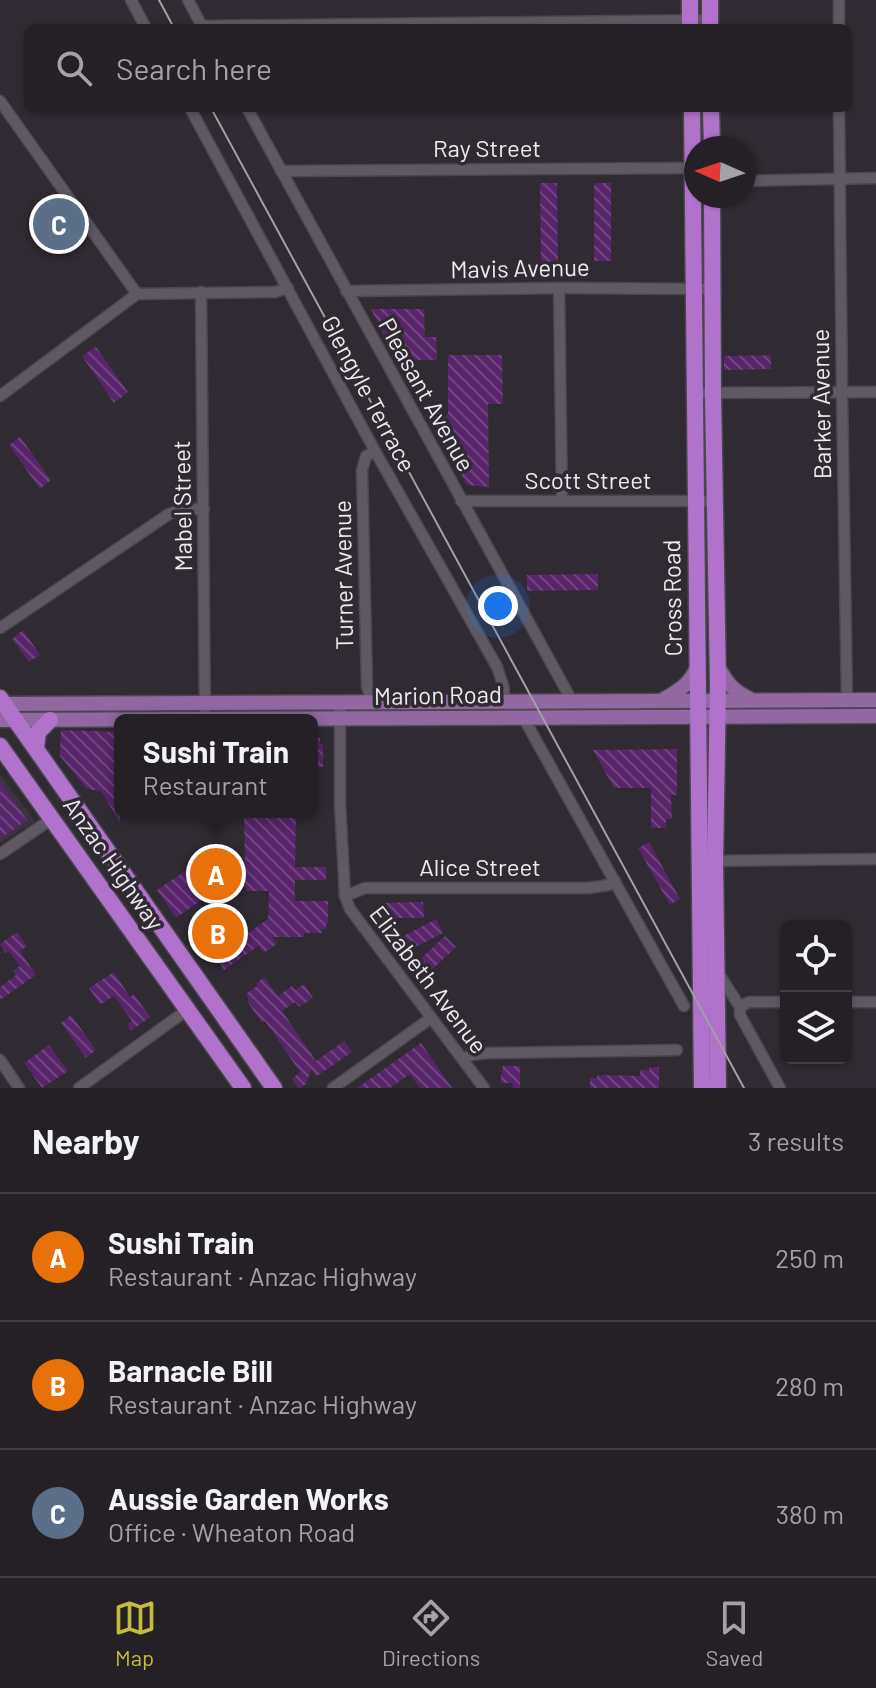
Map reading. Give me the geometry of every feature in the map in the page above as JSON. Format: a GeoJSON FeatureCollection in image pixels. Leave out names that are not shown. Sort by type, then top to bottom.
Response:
{"type":"FeatureCollection","features":[{"type":"Feature","properties":{"kind":"highway"},"geometry":{"type":"LineString","coordinates":[[690,0],[690,24]]}},
{"type":"Feature","properties":{"kind":"highway"},"geometry":{"type":"LineString","coordinates":[[710,0],[710,24]]}},
{"type":"Feature","properties":{"kind":"highway","name":"Cross Road"},"geometry":{"type":"LineString","coordinates":[[692,112],[692,136]]}},
{"type":"Feature","properties":{"kind":"highway"},"geometry":{"type":"LineString","coordinates":[[711,112],[712,136]]}},
{"type":"Feature","properties":{"kind":"highway","name":"Cross Road"},"geometry":{"type":"LineString","coordinates":[[693,208],[700,747],[716,969],[718,1088]]}},
{"type":"Feature","properties":{"kind":"highway","name":"Cross Road"},"geometry":{"type":"LineString","coordinates":[[702,1088],[708,861],[718,750],[712,208]]}},
{"type":"Feature","properties":{"kind":"highway","name":"Anzac Highway"},"geometry":{"type":"LineString","coordinates":[[4,709],[36,748],[274,1088]]}},
{"type":"Feature","properties":{"kind":"highway"},"geometry":{"type":"LineString","coordinates":[[36,748],[38,732],[50,720]]}},
{"type":"Feature","properties":{"kind":"highway","name":"Anzac Highway"},"geometry":{"type":"LineString","coordinates":[[0,746],[243,1088]]}},
{"type":"Feature","properties":{"kind":"highway"},"geometry":{"type":"LineString","coordinates":[[112,905],[133,885]]}},
{"type":"Feature","properties":{"kind":"highway"},"geometry":{"type":"LineString","coordinates":[[228,1068],[250,1054]]}},
{"type":"Feature","properties":{"kind":"main road"},"geometry":{"type":"LineString","coordinates":[[663,700],[687,685],[698,666]]}},
{"type":"Feature","properties":{"kind":"main road"},"geometry":{"type":"LineString","coordinates":[[718,667],[728,685],[750,699]]}},
{"type":"Feature","properties":{"kind":"main road","name":"Marion Road"},"geometry":{"type":"LineString","coordinates":[[4,709],[505,700],[663,700],[699,708],[718,708],[750,699],[876,700]]}},
{"type":"Feature","properties":{"kind":"main road","name":"Marion Road"},"geometry":{"type":"LineString","coordinates":[[318,719],[669,717],[699,708]]}},
{"type":"Feature","properties":{"kind":"main road","name":"Marion Road"},"geometry":{"type":"LineString","coordinates":[[718,708],[744,716],[876,716]]}},
{"type":"Feature","properties":{"kind":"main road","name":"Marion Road"},"geometry":{"type":"LineString","coordinates":[[4,709],[50,720],[114,720]]}},
{"type":"Feature","properties":{"kind":"main road"},"geometry":{"type":"LineString","coordinates":[[718,750],[728,728],[744,716]]}},
{"type":"Feature","properties":{"kind":"main road"},"geometry":{"type":"LineString","coordinates":[[669,717],[686,729],[700,747]]}},
{"type":"Feature","properties":{"kind":"street"},"geometry":{"type":"LineString","coordinates":[[131,0],[144,24]]}},
{"type":"Feature","properties":{"kind":"street"},"geometry":{"type":"LineString","coordinates":[[188,0],[201,24]]}},
{"type":"Feature","properties":{"kind":"street"},"geometry":{"type":"LineString","coordinates":[[839,0],[839,24]]}},
{"type":"Feature","properties":{"kind":"street"},"geometry":{"type":"LineString","coordinates":[[690,24],[710,24]]}},
{"type":"Feature","properties":{"kind":"street"},"geometry":{"type":"LineString","coordinates":[[0,101],[137,294]]}},
{"type":"Feature","properties":{"kind":"street","name":"Glengyle Terrace"},"geometry":{"type":"LineString","coordinates":[[192,112],[375,451],[497,667],[505,700]]}},
{"type":"Feature","properties":{"kind":"street","name":"Pleasant Avenue"},"geometry":{"type":"LineString","coordinates":[[249,112],[572,701]]}},
{"type":"Feature","properties":{"kind":"street","name":"Barker Avenue"},"geometry":{"type":"LineString","coordinates":[[839,112],[847,700]]}},
{"type":"Feature","properties":{"kind":"street","name":"Ray Street"},"geometry":{"type":"LineString","coordinates":[[281,171],[684,168]]}},
{"type":"Feature","properties":{"kind":"street"},"geometry":{"type":"LineString","coordinates":[[756,181],[876,178]]}},
{"type":"Feature","properties":{"kind":"street"},"geometry":{"type":"LineString","coordinates":[[0,394],[137,294],[275,292],[288,288]]}},
{"type":"Feature","properties":{"kind":"street"},"geometry":{"type":"LineString","coordinates":[[559,288],[562,500]]}},
{"type":"Feature","properties":{"kind":"street","name":"Mavis Avenue"},"geometry":{"type":"LineString","coordinates":[[346,291],[713,289]]}},
{"type":"Feature","properties":{"kind":"street","name":"Mabel Street"},"geometry":{"type":"LineString","coordinates":[[201,292],[205,714]]}},
{"type":"Feature","properties":{"kind":"street"},"geometry":{"type":"LineString","coordinates":[[694,393],[876,392]]}},
{"type":"Feature","properties":{"kind":"street","name":"Turner Avenue"},"geometry":{"type":"LineString","coordinates":[[372,703],[367,686],[362,470],[366,456],[375,451]]}},
{"type":"Feature","properties":{"kind":"street","name":"Scott Street"},"geometry":{"type":"LineString","coordinates":[[461,501],[715,501]]}},
{"type":"Feature","properties":{"kind":"street"},"geometry":{"type":"LineString","coordinates":[[0,628],[169,514],[183,509],[204,509]]}},
{"type":"Feature","properties":{"kind":"street","name":"Elizabeth Avenue"},"geometry":{"type":"LineString","coordinates":[[340,703],[340,803],[345,896],[350,909],[484,1088]]}},
{"type":"Feature","properties":{"kind":"street"},"geometry":{"type":"LineString","coordinates":[[523,717],[684,1006]]}},
{"type":"Feature","properties":{"kind":"street"},"geometry":{"type":"LineString","coordinates":[[0,854],[53,818]]}},
{"type":"Feature","properties":{"kind":"street"},"geometry":{"type":"LineString","coordinates":[[708,861],[876,859]]}},
{"type":"Feature","properties":{"kind":"street","name":"Alice Street"},"geometry":{"type":"LineString","coordinates":[[345,896],[365,888],[588,888],[615,881]]}},
{"type":"Feature","properties":{"kind":"street"},"geometry":{"type":"LineString","coordinates":[[716,969],[740,1007],[741,1017],[780,1088]]}},
{"type":"Feature","properties":{"kind":"street"},"geometry":{"type":"LineString","coordinates":[[740,1007],[749,1002],[780,1002]]}},
{"type":"Feature","properties":{"kind":"street"},"geometry":{"type":"LineString","coordinates":[[852,1002],[876,1002]]}},
{"type":"Feature","properties":{"kind":"street"},"geometry":{"type":"LineString","coordinates":[[79,1088],[187,1010]]}},
{"type":"Feature","properties":{"kind":"street"},"geometry":{"type":"LineString","coordinates":[[333,1088],[431,1018]]}},
{"type":"Feature","properties":{"kind":"street"},"geometry":{"type":"LineString","coordinates":[[463,1059],[488,1053],[677,1050]]}},
{"type":"Feature","properties":{"kind":"street"},"geometry":{"type":"LineString","coordinates":[[0,1060],[19,1088]]}},
{"type":"Feature","properties":{"kind":"shaded area"},"geometry":{"type":"Polygon","coordinates":[[[0,774],[35,821],[0,843],[0,774]]]}},
{"type":"Feature","properties":{"kind":"building"},"geometry":{"type":"Polygon","coordinates":[[[540,183],[557,183],[558,262],[541,262],[540,183]]]}},
{"type":"Feature","properties":{"kind":"building"},"geometry":{"type":"Polygon","coordinates":[[[594,183],[611,183],[611,261],[594,261],[594,183]]]}},
{"type":"Feature","properties":{"kind":"building"},"geometry":{"type":"Polygon","coordinates":[[[371,309],[424,309],[425,337],[436,337],[437,360],[396,360],[371,309]]]}},
{"type":"Feature","properties":{"kind":"building"},"geometry":{"type":"Polygon","coordinates":[[[96,347],[128,392],[114,403],[82,356],[96,347]]]}},
{"type":"Feature","properties":{"kind":"building"},"geometry":{"type":"Polygon","coordinates":[[[448,355],[502,355],[503,404],[488,404],[489,487],[467,485],[432,423],[448,415],[448,355]]]}},
{"type":"Feature","properties":{"kind":"building"},"geometry":{"type":"Polygon","coordinates":[[[771,355],[771,369],[724,370],[724,356],[771,355]]]}},
{"type":"Feature","properties":{"kind":"building"},"geometry":{"type":"Polygon","coordinates":[[[20,437],[51,480],[40,489],[9,445],[20,437]]]}},
{"type":"Feature","properties":{"kind":"building"},"geometry":{"type":"Polygon","coordinates":[[[598,574],[598,590],[527,591],[527,575],[598,574]]]}},
{"type":"Feature","properties":{"kind":"building"},"geometry":{"type":"Polygon","coordinates":[[[23,630],[40,655],[29,662],[12,639],[23,630]]]}},
{"type":"Feature","properties":{"kind":"building"},"geometry":{"type":"Polygon","coordinates":[[[61,730],[114,732],[114,813],[101,791],[87,789],[60,756],[61,730]]]}},
{"type":"Feature","properties":{"kind":"building"},"geometry":{"type":"Polygon","coordinates":[[[318,738],[323,744],[323,767],[318,767],[318,738]]]}},
{"type":"Feature","properties":{"kind":"building"},"geometry":{"type":"Polygon","coordinates":[[[677,749],[677,795],[671,795],[672,819],[666,819],[666,828],[651,828],[651,788],[614,788],[593,750],[677,749]]]}},
{"type":"Feature","properties":{"kind":"building"},"geometry":{"type":"Polygon","coordinates":[[[0,781],[27,820],[0,839],[0,781]]]}},
{"type":"Feature","properties":{"kind":"building"},"geometry":{"type":"Polygon","coordinates":[[[244,818],[296,818],[295,867],[326,867],[326,880],[295,880],[295,901],[328,901],[328,923],[326,929],[321,929],[322,933],[304,933],[304,937],[272,937],[277,944],[264,953],[258,946],[224,970],[201,935],[226,917],[241,938],[268,919],[269,891],[246,891],[246,887],[228,887],[228,880],[206,879],[213,892],[176,918],[157,890],[188,869],[190,872],[197,868],[245,868],[244,818]]]}},
{"type":"Feature","properties":{"kind":"building"},"geometry":{"type":"Polygon","coordinates":[[[649,842],[680,899],[670,905],[638,848],[649,842]]]}},
{"type":"Feature","properties":{"kind":"building"},"geometry":{"type":"Polygon","coordinates":[[[423,902],[424,918],[380,918],[380,903],[423,902]]]}},
{"type":"Feature","properties":{"kind":"building"},"geometry":{"type":"Polygon","coordinates":[[[436,919],[443,933],[404,953],[398,939],[436,919]]]}},
{"type":"Feature","properties":{"kind":"building"},"geometry":{"type":"Polygon","coordinates":[[[17,932],[27,946],[20,951],[36,975],[0,1000],[0,987],[16,975],[13,971],[20,966],[0,944],[17,932]]]}},
{"type":"Feature","properties":{"kind":"building"},"geometry":{"type":"Polygon","coordinates":[[[445,936],[456,947],[424,977],[413,966],[445,936]]]}},
{"type":"Feature","properties":{"kind":"building"},"geometry":{"type":"Polygon","coordinates":[[[114,972],[130,997],[134,994],[150,1017],[131,1031],[127,1024],[132,1021],[114,996],[100,1005],[89,988],[114,972]]]}},
{"type":"Feature","properties":{"kind":"building"},"geometry":{"type":"Polygon","coordinates":[[[264,977],[278,996],[292,986],[295,990],[304,984],[313,998],[299,1007],[295,1002],[282,1011],[316,1061],[344,1041],[352,1052],[317,1076],[311,1070],[306,1084],[301,1088],[292,1079],[300,1072],[265,1021],[262,1023],[247,1001],[246,994],[264,977]]]}},
{"type":"Feature","properties":{"kind":"building"},"geometry":{"type":"Polygon","coordinates":[[[71,1015],[96,1050],[86,1058],[61,1023],[71,1015]]]}},
{"type":"Feature","properties":{"kind":"building"},"geometry":{"type":"Polygon","coordinates":[[[421,1043],[452,1088],[420,1088],[410,1074],[390,1088],[357,1088],[421,1043]]]}},
{"type":"Feature","properties":{"kind":"building"},"geometry":{"type":"Polygon","coordinates":[[[49,1045],[68,1071],[42,1088],[24,1063],[49,1045]]]}},
{"type":"Feature","properties":{"kind":"building"},"geometry":{"type":"Polygon","coordinates":[[[503,1066],[520,1066],[520,1088],[513,1088],[512,1083],[500,1083],[503,1066]]]}},
{"type":"Feature","properties":{"kind":"building"},"geometry":{"type":"Polygon","coordinates":[[[649,1067],[659,1067],[659,1088],[590,1088],[590,1078],[597,1078],[597,1075],[640,1076],[640,1070],[649,1070],[649,1067]]]}},
{"type":"Feature","properties":{"kind":"tram line"},"geometry":{"type":"LineString","coordinates":[[159,0],[172,24]]}},
{"type":"Feature","properties":{"kind":"tram line"},"geometry":{"type":"LineString","coordinates":[[213,112],[744,1088]]}},
{"type":"Feature","properties":{"kind":"place","name":"Aussie Garden Works"},"geometry":{"type":"Point","coordinates":[59,224]}},
{"type":"Feature","properties":{"kind":"place","name":"Sushi Train"},"geometry":{"type":"Point","coordinates":[216,874]}},
{"type":"Feature","properties":{"kind":"place","name":"Barnacle Bill"},"geometry":{"type":"Point","coordinates":[218,933]}}]}
